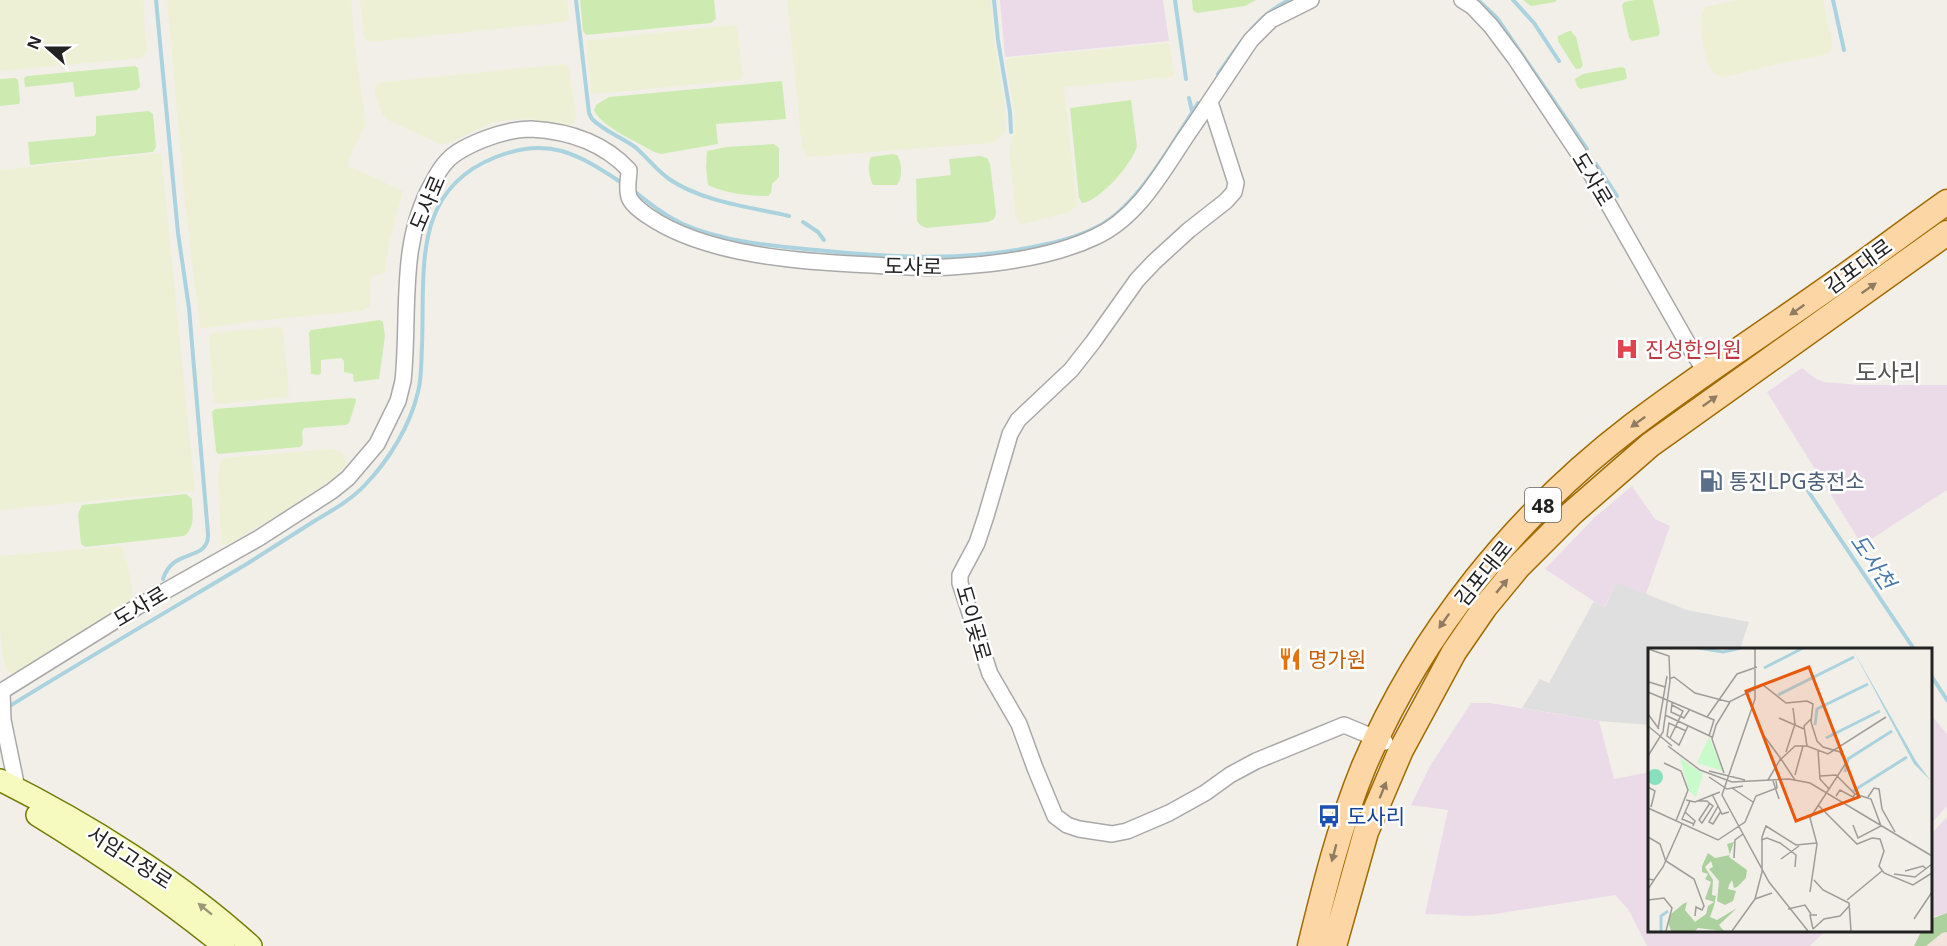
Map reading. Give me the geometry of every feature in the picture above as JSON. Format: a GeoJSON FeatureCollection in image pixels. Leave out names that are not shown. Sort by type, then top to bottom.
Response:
{"type":"FeatureCollection","features":[{"type":"Feature","properties":{"kind":"main road","name":"김포대로"},"geometry":{"type":"LineString","coordinates":[[1310,946],[1338,840],[1354,792],[1377,739],[1398,698],[1442,624],[1519,529],[1632,426],[1947,202]]}},
{"type":"Feature","properties":{"kind":"main road","name":"김포대로"},"geometry":{"type":"LineString","coordinates":[[1339,940],[1366,832],[1401,750],[1454,652],[1485,607],[1518,567],[1572,513],[1650,445],[1947,233]]}},
{"type":"Feature","properties":{"kind":"main road","name":"서암고정로"},"geometry":{"type":"LineString","coordinates":[[6,787],[77,840],[187,915],[224,946]]}},
{"type":"Feature","properties":{"kind":"main road","name":"서암고정로"},"geometry":{"type":"LineString","coordinates":[[6,787],[78,822],[141,862],[190,897],[251,946]]}},
{"type":"Feature","properties":{"kind":"street","name":"도사로"},"geometry":{"type":"LineString","coordinates":[[6,787],[2,691],[137,607],[259,538],[332,491],[348,478],[377,444],[398,401],[404,381],[409,252],[417,216],[437,175],[446,161],[456,153],[475,143],[507,132],[526,129],[553,130],[596,144],[619,159],[629,170],[629,197],[633,204],[657,222],[690,237],[725,247],[798,259],[892,266],[961,266],[1005,262],[1071,246],[1095,237],[1116,225],[1154,184],[1251,40],[1271,20],[1311,0]]}},
{"type":"Feature","properties":{"kind":"street","name":"도사로"},"geometry":{"type":"LineString","coordinates":[[1462,0],[1491,26],[1515,58],[1584,163],[1706,372]]}},
{"type":"Feature","properties":{"kind":"street","name":"도이곶로"},"geometry":{"type":"LineString","coordinates":[[1210,102],[1236,183],[1233,192],[1226,201],[1189,230],[1137,280],[1094,342],[1071,370],[1018,420],[1010,434],[977,543],[960,575],[960,583],[990,674],[1019,724],[1055,816],[1067,825],[1112,834],[1127,831],[1169,813],[1256,761],[1344,724],[1401,750]]}},
{"type":"Feature","properties":{"kind":"shaded area"},"geometry":{"type":"Polygon","coordinates":[[[1000,0],[1163,0],[1169,41],[1005,57],[1000,0]]]}},
{"type":"Feature","properties":{"kind":"shaded area"},"geometry":{"type":"Polygon","coordinates":[[[1802,368],[1824,382],[1858,385],[1947,385],[1947,490],[1862,545],[1767,392],[1802,368]]]}},
{"type":"Feature","properties":{"kind":"shaded area"},"geometry":{"type":"Polygon","coordinates":[[[1632,486],[1655,519],[1670,526],[1646,594],[1616,583],[1604,608],[1545,569],[1594,518],[1632,486]]]}},
{"type":"Feature","properties":{"kind":"shaded area"},"geometry":{"type":"Polygon","coordinates":[[[1616,582],[1687,610],[1749,622],[1740,648],[1648,648],[1648,725],[1599,721],[1522,708],[1540,679],[1549,683],[1594,601],[1605,607],[1616,582]]]}},
{"type":"Feature","properties":{"kind":"shaded area"},"geometry":{"type":"Polygon","coordinates":[[[1471,703],[1490,703],[1599,721],[1614,779],[1648,772],[1648,931],[1825,931],[1810,946],[1647,946],[1628,909],[1615,895],[1495,914],[1470,916],[1425,914],[1448,810],[1411,805],[1430,766],[1471,703]]]}},
{"type":"Feature","properties":{"kind":"shaded area"},"geometry":{"type":"Polygon","coordinates":[[[1932,716],[1947,734],[1947,806],[1932,823],[1932,716]]]}},
{"type":"Feature","properties":{"kind":"shaded area"},"geometry":{"type":"Polygon","coordinates":[[[1947,817],[1947,913],[1933,917],[1932,916],[1932,833],[1947,817]]]}},
{"type":"Feature","properties":{"kind":"shaded area"},"geometry":{"type":"Polygon","coordinates":[[[1942,932],[1947,932],[1947,946],[1926,946],[1942,932]]]}},
{"type":"Feature","properties":{"kind":"green space"},"geometry":{"type":"Polygon","coordinates":[[[0,0],[143,0],[147,52],[141,58],[0,71],[0,0]]]}},
{"type":"Feature","properties":{"kind":"green space"},"geometry":{"type":"Polygon","coordinates":[[[167,0],[351,0],[366,123],[349,159],[349,166],[403,191],[390,239],[385,272],[371,277],[370,306],[361,311],[255,321],[200,329],[185,204],[167,0]]]}},
{"type":"Feature","properties":{"kind":"green space"},"geometry":{"type":"Polygon","coordinates":[[[360,0],[567,0],[569,18],[565,22],[370,42],[364,38],[360,0]]]}},
{"type":"Feature","properties":{"kind":"green space"},"geometry":{"type":"Polygon","coordinates":[[[580,0],[714,0],[716,19],[711,23],[586,35],[583,31],[580,0]]]}},
{"type":"Feature","properties":{"kind":"green space"},"geometry":{"type":"Polygon","coordinates":[[[787,0],[991,0],[1006,131],[992,143],[807,157],[802,147],[787,0]]]}},
{"type":"Feature","properties":{"kind":"green space"},"geometry":{"type":"Polygon","coordinates":[[[1192,0],[1256,0],[1245,6],[1197,13],[1193,10],[1192,0]]]}},
{"type":"Feature","properties":{"kind":"green space"},"geometry":{"type":"Polygon","coordinates":[[[1523,0],[1557,0],[1531,6],[1523,0]]]}},
{"type":"Feature","properties":{"kind":"green space"},"geometry":{"type":"Polygon","coordinates":[[[1653,0],[1660,32],[1658,36],[1632,41],[1629,38],[1622,6],[1624,2],[1653,0]]]}},
{"type":"Feature","properties":{"kind":"green space"},"geometry":{"type":"Polygon","coordinates":[[[1736,0],[1823,0],[1832,49],[1828,54],[1726,77],[1718,76],[1707,62],[1700,19],[1705,7],[1736,0]]]}},
{"type":"Feature","properties":{"kind":"green space"},"geometry":{"type":"Polygon","coordinates":[[[734,25],[737,27],[743,76],[739,80],[595,94],[591,92],[586,43],[589,40],[734,25]]]}},
{"type":"Feature","properties":{"kind":"green space"},"geometry":{"type":"Polygon","coordinates":[[[1569,31],[1576,37],[1583,65],[1581,68],[1576,69],[1558,41],[1558,36],[1569,31]]]}},
{"type":"Feature","properties":{"kind":"green space"},"geometry":{"type":"Polygon","coordinates":[[[1169,43],[1174,74],[1172,77],[1064,87],[1077,206],[1069,212],[1020,225],[1015,213],[1009,148],[1016,122],[1006,63],[1009,58],[1169,43]]]}},
{"type":"Feature","properties":{"kind":"green space"},"geometry":{"type":"Polygon","coordinates":[[[565,64],[569,68],[576,117],[573,123],[567,126],[531,119],[506,120],[491,123],[449,143],[440,144],[388,120],[382,114],[374,90],[377,84],[382,82],[565,64]]]}},
{"type":"Feature","properties":{"kind":"green space"},"geometry":{"type":"Polygon","coordinates":[[[135,66],[138,68],[140,87],[137,90],[75,97],[73,82],[25,87],[24,78],[27,76],[135,66]]]}},
{"type":"Feature","properties":{"kind":"green space"},"geometry":{"type":"Polygon","coordinates":[[[1625,68],[1627,78],[1624,80],[1580,89],[1577,86],[1575,79],[1583,74],[1625,68]]]}},
{"type":"Feature","properties":{"kind":"green space"},"geometry":{"type":"Polygon","coordinates":[[[15,78],[18,80],[19,104],[0,106],[0,79],[15,78]]]}},
{"type":"Feature","properties":{"kind":"green space"},"geometry":{"type":"Polygon","coordinates":[[[782,81],[786,119],[716,124],[718,144],[661,154],[621,134],[604,122],[594,110],[596,105],[609,97],[782,81]]]}},
{"type":"Feature","properties":{"kind":"green space"},"geometry":{"type":"Polygon","coordinates":[[[1131,100],[1137,146],[1134,153],[1123,171],[1106,189],[1098,196],[1082,203],[1079,198],[1070,108],[1131,100]]]}},
{"type":"Feature","properties":{"kind":"green space"},"geometry":{"type":"Polygon","coordinates":[[[149,111],[153,114],[156,147],[153,152],[30,165],[28,142],[94,136],[96,116],[149,111]]]}},
{"type":"Feature","properties":{"kind":"green space"},"geometry":{"type":"Polygon","coordinates":[[[774,144],[779,148],[779,177],[772,184],[771,193],[768,196],[738,194],[708,185],[707,151],[726,147],[774,144]]]}},
{"type":"Feature","properties":{"kind":"green space"},"geometry":{"type":"Polygon","coordinates":[[[161,153],[195,491],[0,510],[0,170],[161,153]]]}},
{"type":"Feature","properties":{"kind":"green space"},"geometry":{"type":"Polygon","coordinates":[[[897,155],[900,162],[899,182],[897,185],[873,185],[869,171],[871,157],[897,155]]]}},
{"type":"Feature","properties":{"kind":"green space"},"geometry":{"type":"Polygon","coordinates":[[[980,156],[987,158],[990,164],[996,213],[994,219],[988,222],[926,228],[920,225],[917,221],[916,179],[951,175],[949,159],[980,156]]]}},
{"type":"Feature","properties":{"kind":"green space"},"geometry":{"type":"Polygon","coordinates":[[[380,320],[383,322],[385,336],[379,379],[354,382],[353,374],[344,372],[344,361],[341,358],[321,360],[321,373],[311,374],[309,333],[311,330],[380,320]]]}},
{"type":"Feature","properties":{"kind":"green space"},"geometry":{"type":"Polygon","coordinates":[[[279,327],[283,330],[288,397],[216,403],[213,400],[209,336],[212,333],[279,327]]]}},
{"type":"Feature","properties":{"kind":"green space"},"geometry":{"type":"Polygon","coordinates":[[[356,399],[356,402],[349,423],[304,428],[303,444],[300,447],[218,454],[216,451],[212,412],[215,409],[356,399]]]}},
{"type":"Feature","properties":{"kind":"green space"},"geometry":{"type":"Polygon","coordinates":[[[332,449],[342,452],[347,461],[346,466],[332,479],[234,541],[224,545],[221,543],[218,475],[221,460],[332,449]]]}},
{"type":"Feature","properties":{"kind":"green space"},"geometry":{"type":"Polygon","coordinates":[[[186,494],[192,499],[192,519],[190,529],[184,536],[85,547],[81,544],[78,514],[82,505],[186,494]]]}},
{"type":"Feature","properties":{"kind":"green space"},"geometry":{"type":"Polygon","coordinates":[[[119,546],[123,548],[130,576],[132,596],[129,601],[18,674],[10,673],[6,669],[3,657],[0,628],[0,556],[119,546]]]}},
{"type":"Feature","properties":{"kind":"green space"},"geometry":{"type":"Polygon","coordinates":[[[1947,913],[1947,932],[1942,933],[1926,946],[1914,946],[1922,931],[1932,931],[1932,919],[1947,913]]]}},
{"type":"Feature","properties":{"kind":"waterway"},"geometry":{"type":"LineString","coordinates":[[156,0],[178,233],[189,308],[208,534],[203,549],[173,564],[163,579]]}},
{"type":"Feature","properties":{"kind":"waterway"},"geometry":{"type":"LineString","coordinates":[[576,0],[589,113],[592,119],[635,147],[664,175],[682,187],[727,203],[789,216]]}},
{"type":"Feature","properties":{"kind":"waterway"},"geometry":{"type":"LineString","coordinates":[[994,0],[1011,132]]}},
{"type":"Feature","properties":{"kind":"waterway"},"geometry":{"type":"LineString","coordinates":[[1175,0],[1186,79]]}},
{"type":"Feature","properties":{"kind":"waterway"},"geometry":{"type":"LineString","coordinates":[[1218,74],[1258,23],[1267,14],[1289,0]]}},
{"type":"Feature","properties":{"kind":"waterway"},"geometry":{"type":"LineString","coordinates":[[1478,0],[1497,18],[1587,149]]}},
{"type":"Feature","properties":{"kind":"waterway"},"geometry":{"type":"LineString","coordinates":[[1513,0],[1534,23],[1559,61]]}},
{"type":"Feature","properties":{"kind":"waterway"},"geometry":{"type":"LineString","coordinates":[[1833,0],[1844,50]]}},
{"type":"Feature","properties":{"kind":"waterway"},"geometry":{"type":"LineString","coordinates":[[1189,98],[1192,111]]}},
{"type":"Feature","properties":{"kind":"waterway"},"geometry":{"type":"LineString","coordinates":[[634,191],[651,205],[683,224],[715,235],[748,242],[845,253],[932,257],[1018,250],[1072,237],[1096,228],[1110,219],[1147,181],[1198,103]]}},
{"type":"Feature","properties":{"kind":"waterway"},"geometry":{"type":"LineString","coordinates":[[8,707],[336,508],[354,495],[374,475],[404,430],[418,392],[421,369],[424,262],[428,235],[436,211],[449,190],[469,171],[496,157],[515,151],[548,148],[577,156],[622,183]]}},
{"type":"Feature","properties":{"kind":"waterway"},"geometry":{"type":"LineString","coordinates":[[1596,164],[1617,196]]}},
{"type":"Feature","properties":{"kind":"waterway"},"geometry":{"type":"LineString","coordinates":[[803,222],[818,232],[824,240]]}},
{"type":"Feature","properties":{"kind":"waterway","name":"도사천"},"geometry":{"type":"LineString","coordinates":[[1808,491],[1913,648]]}},
{"type":"Feature","properties":{"kind":"waterway","name":"도사천"},"geometry":{"type":"LineString","coordinates":[[1932,677],[1947,700]]}},
{"type":"Feature","properties":{"kind":"place","name":"진성한의원"},"geometry":{"type":"Point","coordinates":[1627,349]}},
{"type":"Feature","properties":{"kind":"place","name":"통진LPG충전소"},"geometry":{"type":"Point","coordinates":[1711,481]}},
{"type":"Feature","properties":{"kind":"place","name":"명가원"},"geometry":{"type":"Point","coordinates":[1290,659]}},
{"type":"Feature","properties":{"kind":"place","name":"도사리"},"geometry":{"type":"Point","coordinates":[1329,816]}},
{"type":"Feature","properties":{"kind":"district","name":"도사리"},"geometry":{"type":"Point","coordinates":[1888,371]}}]}
